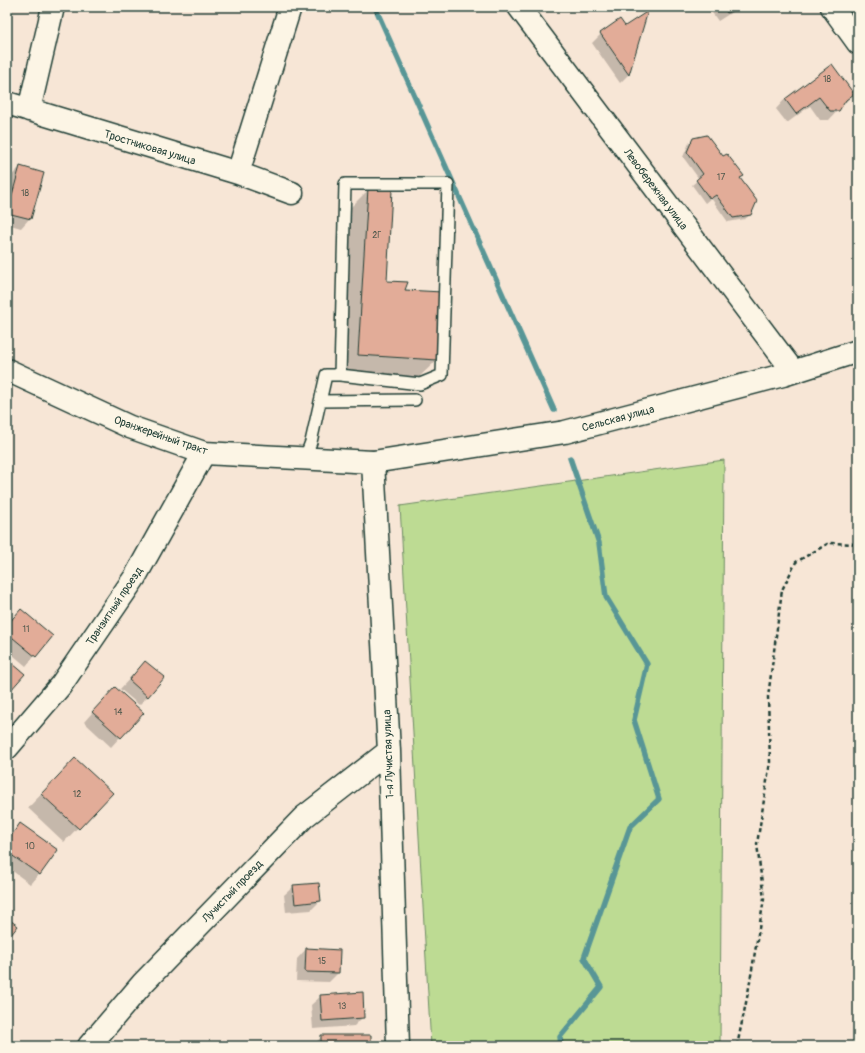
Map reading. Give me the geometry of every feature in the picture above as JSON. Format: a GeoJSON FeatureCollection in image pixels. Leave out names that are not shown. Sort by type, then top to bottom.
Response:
{"type":"FeatureCollection","features":[{"type":"Feature","properties":{"kind":"street"},"geometry":{"type":"LineString","coordinates":[[29,110],[53,7]]}},
{"type":"Feature","properties":{"kind":"street"},"geometry":{"type":"LineString","coordinates":[[238,173],[290,7]]}},
{"type":"Feature","properties":{"kind":"street","name":"Левобережная улица"},"geometry":{"type":"LineString","coordinates":[[519,7],[793,371]]}},
{"type":"Feature","properties":{"kind":"street"},"geometry":{"type":"LineString","coordinates":[[832,7],[858,43]]}},
{"type":"Feature","properties":{"kind":"street","name":"Тростниковая улица"},"geometry":{"type":"LineString","coordinates":[[7,103],[238,173],[292,193]]}},
{"type":"Feature","properties":{"kind":"street","name":"Сельская улица"},"geometry":{"type":"LineString","coordinates":[[373,462],[565,432],[793,371],[858,351]]}},
{"type":"Feature","properties":{"kind":"street","name":"Оранжерейный тракт"},"geometry":{"type":"LineString","coordinates":[[7,370],[130,427],[204,453],[373,462]]}},
{"type":"Feature","properties":{"kind":"street","name":"Транзитный проезд"},"geometry":{"type":"LineString","coordinates":[[7,748],[61,685],[135,577],[204,453]]}},
{"type":"Feature","properties":{"kind":"street","name":"1-я Лучистая улица"},"geometry":{"type":"LineString","coordinates":[[373,462],[389,751],[398,1046]]}},
{"type":"Feature","properties":{"kind":"street","name":"Лучистый проезд"},"geometry":{"type":"LineString","coordinates":[[89,1046],[143,984],[304,818],[389,751]]}},
{"type":"Feature","properties":{"kind":"lane"},"geometry":{"type":"LineString","coordinates":[[305,458],[311,442],[326,375],[340,375],[420,384],[442,375],[448,184],[345,184],[340,375]]}},
{"type":"Feature","properties":{"kind":"lane"},"geometry":{"type":"LineString","coordinates":[[320,401],[415,400]]}},
{"type":"Feature","properties":{"kind":"path"},"geometry":{"type":"LineString","coordinates":[[737,1046],[748,993],[764,899],[757,844],[770,762],[768,696],[782,590],[796,562],[829,543],[858,544]]}},
{"type":"Feature","properties":{"kind":"green space"},"geometry":{"type":"Polygon","coordinates":[[[724,460],[720,1046],[431,1046],[400,506],[724,460]]]}},
{"type":"Feature","properties":{"kind":"building"},"geometry":{"type":"Polygon","coordinates":[[[723,7],[737,7],[727,13],[723,7]]]}},
{"type":"Feature","properties":{"kind":"building"},"geometry":{"type":"Polygon","coordinates":[[[648,11],[629,75],[600,33],[620,19],[625,26],[648,11]]]}},
{"type":"Feature","properties":{"kind":"building"},"geometry":{"type":"Polygon","coordinates":[[[832,64],[854,94],[846,100],[839,111],[830,111],[819,97],[796,114],[785,99],[832,64]]]}},
{"type":"Feature","properties":{"kind":"building"},"geometry":{"type":"Polygon","coordinates":[[[707,135],[723,156],[727,154],[744,176],[740,178],[757,201],[751,215],[733,218],[716,195],[710,199],[696,180],[703,174],[687,152],[693,138],[707,135]]]}},
{"type":"Feature","properties":{"kind":"building"},"geometry":{"type":"Polygon","coordinates":[[[20,166],[44,173],[31,219],[7,213],[20,166]]]}},
{"type":"Feature","properties":{"kind":"building"},"geometry":{"type":"Polygon","coordinates":[[[368,188],[392,190],[387,281],[408,282],[405,290],[442,292],[437,360],[358,355],[368,188]]]}},
{"type":"Feature","properties":{"kind":"building"},"geometry":{"type":"Polygon","coordinates":[[[21,609],[53,636],[36,657],[7,633],[7,625],[21,609]]]}},
{"type":"Feature","properties":{"kind":"building"},"geometry":{"type":"Polygon","coordinates":[[[7,659],[25,674],[10,691],[7,689],[7,659]]]}},
{"type":"Feature","properties":{"kind":"building"},"geometry":{"type":"Polygon","coordinates":[[[145,661],[165,677],[148,697],[129,680],[145,661]]]}},
{"type":"Feature","properties":{"kind":"building"},"geometry":{"type":"Polygon","coordinates":[[[115,687],[144,713],[121,738],[92,712],[115,687]]]}},
{"type":"Feature","properties":{"kind":"building"},"geometry":{"type":"Polygon","coordinates":[[[75,758],[113,793],[79,829],[41,794],[75,758]]]}},
{"type":"Feature","properties":{"kind":"building"},"geometry":{"type":"Polygon","coordinates":[[[20,823],[58,850],[40,875],[7,852],[7,842],[20,823]]]}},
{"type":"Feature","properties":{"kind":"building"},"geometry":{"type":"Polygon","coordinates":[[[319,883],[321,901],[295,904],[293,885],[319,883]]]}},
{"type":"Feature","properties":{"kind":"building"},"geometry":{"type":"Polygon","coordinates":[[[7,918],[18,926],[7,940],[7,918]]]}},
{"type":"Feature","properties":{"kind":"building"},"geometry":{"type":"Polygon","coordinates":[[[306,948],[340,950],[339,973],[305,972],[306,948]]]}},
{"type":"Feature","properties":{"kind":"building"},"geometry":{"type":"Polygon","coordinates":[[[363,992],[364,1018],[322,1021],[320,995],[363,992]]]}},
{"type":"Feature","properties":{"kind":"building"},"geometry":{"type":"Polygon","coordinates":[[[321,1035],[371,1035],[371,1046],[321,1046],[321,1035]]]}},
{"type":"Feature","properties":{"kind":"waterway"},"geometry":{"type":"LineString","coordinates":[[375,7],[554,410]]}},
{"type":"Feature","properties":{"kind":"waterway"},"geometry":{"type":"LineString","coordinates":[[561,1046],[560,1037],[601,987],[584,958],[630,827],[659,799],[634,720],[647,664],[606,597],[599,543],[570,458]]}}]}
